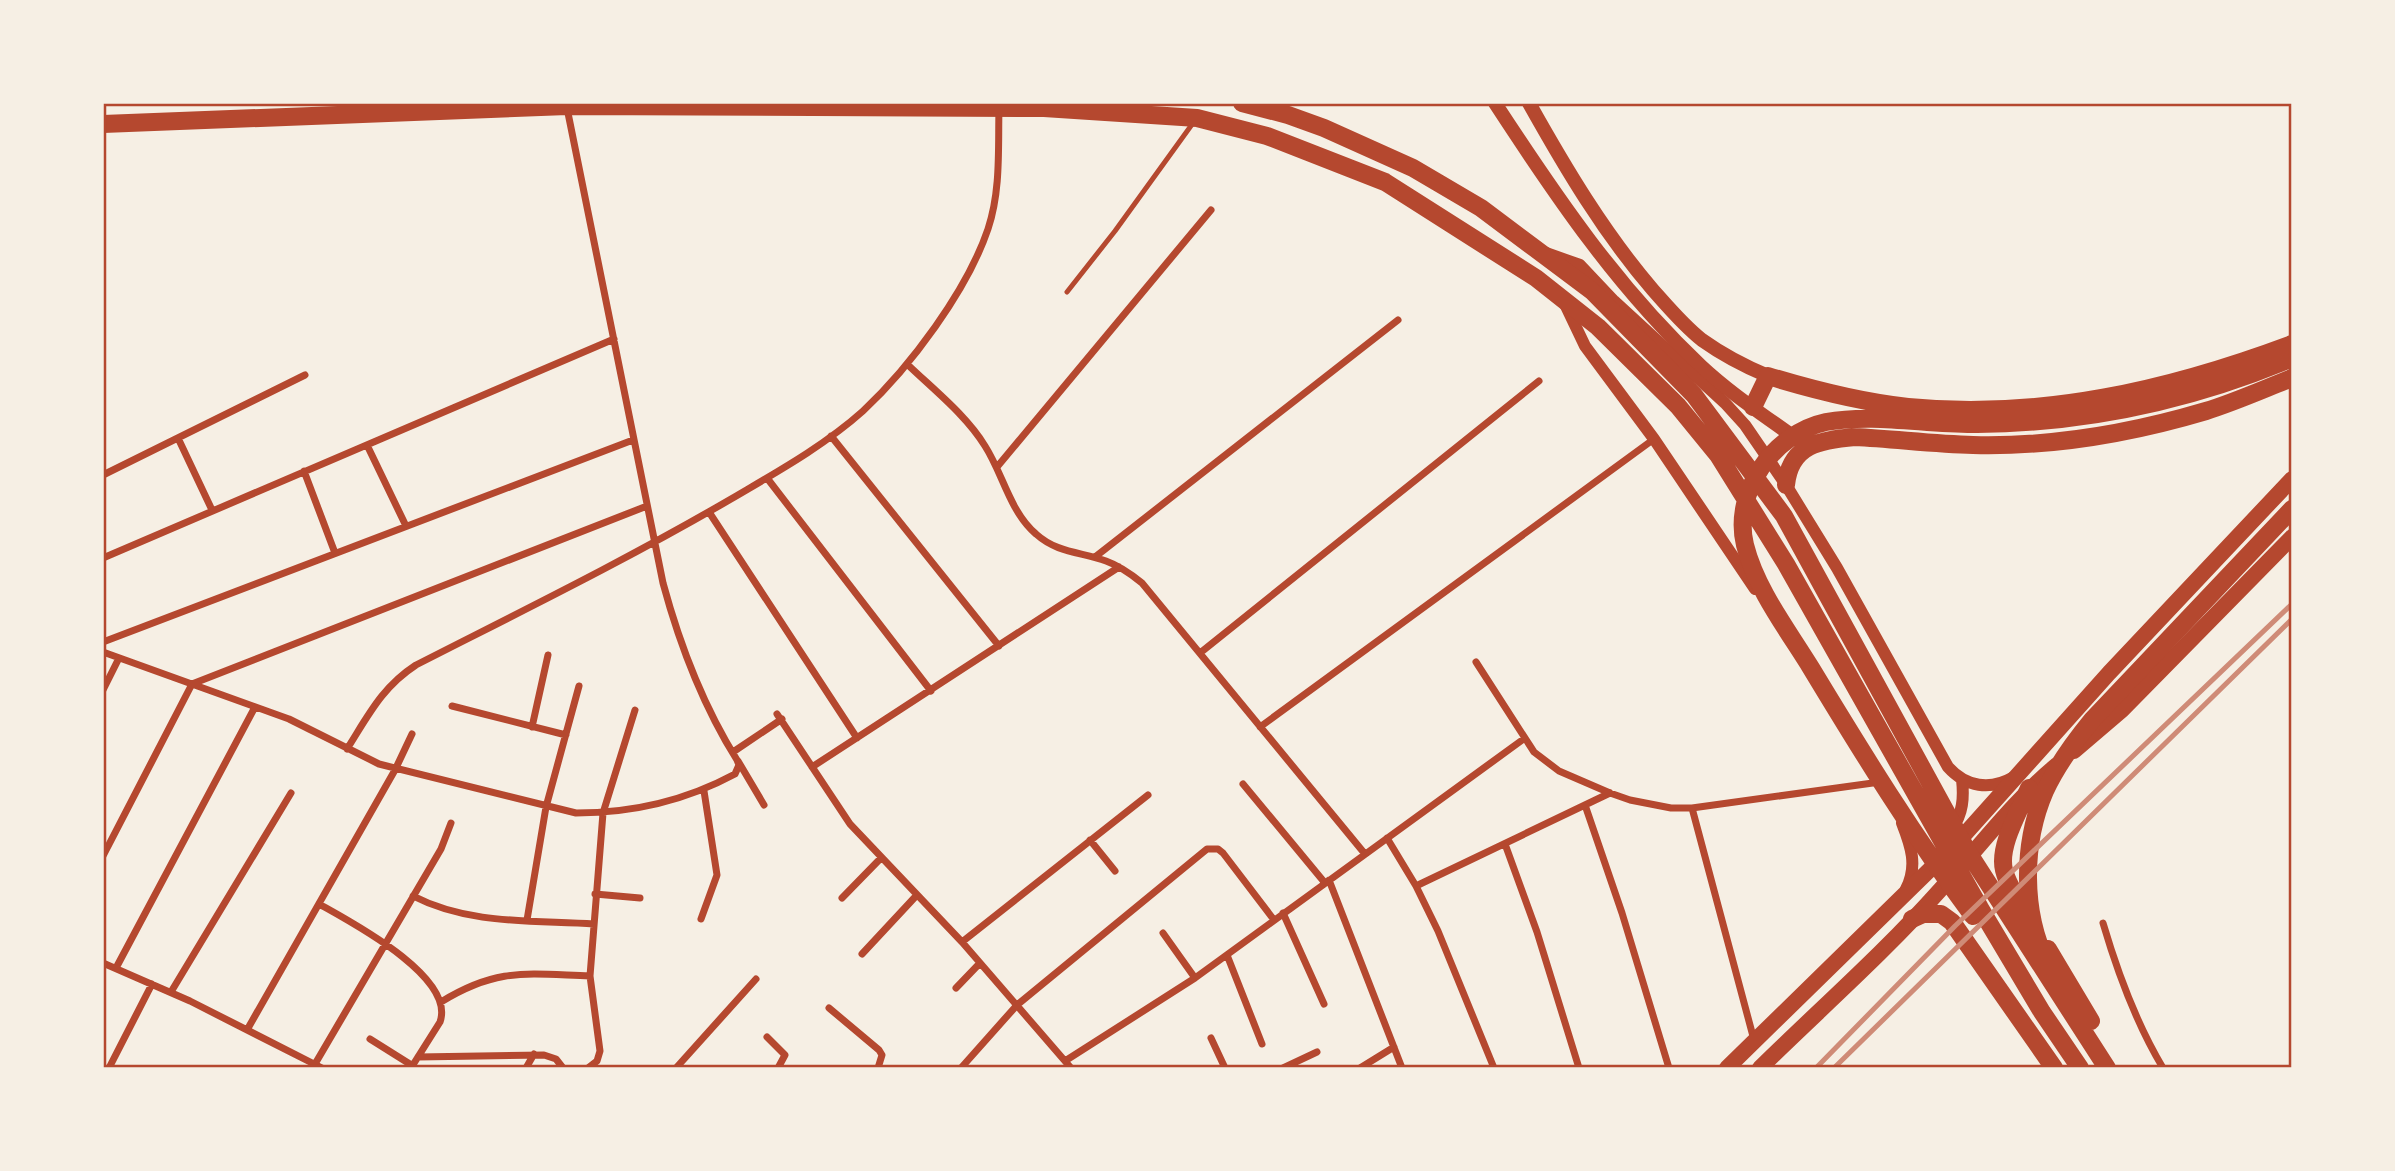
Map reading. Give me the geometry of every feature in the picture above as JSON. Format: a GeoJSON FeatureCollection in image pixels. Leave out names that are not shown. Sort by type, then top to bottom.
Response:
{"type":"FeatureCollection","features":[{"type":"Feature","properties":{"kind":"highway"},"geometry":{"type":"LineString","coordinates":[[1242,103],[1324,128],[1413,169],[1470,201],[1592,291],[1694,395],[1784,516],[1968,852],[2107,1068]]}},
{"type":"Feature","properties":{"kind":"highway"},"geometry":{"type":"LineString","coordinates":[[103,124],[567,104],[1045,106],[1197,118],[1267,136],[1385,182],[1536,278],[1598,327],[1678,406],[1718,455],[1786,565],[2010,958],[2080,1068]]}},
{"type":"Feature","properties":{"kind":"highway"},"geometry":{"type":"LineString","coordinates":[[1753,407],[1768,376],[1820,392],[1906,407],[1961,410],[2026,408],[2081,402],[2167,384],[2292,344]]}},
{"type":"Feature","properties":{"kind":"highway"},"geometry":{"type":"LineString","coordinates":[[2010,958],[1973,916],[1918,840],[1769,599],[1745,544],[1744,515],[1751,487],[1763,465],[1775,451],[1800,433],[1824,423],[1856,418],[1977,424],[2069,418],[2134,408],[2197,393],[2292,358]]}},
{"type":"Feature","properties":{"kind":"highway"},"geometry":{"type":"LineString","coordinates":[[1786,485],[1790,465],[1799,452],[1822,442],[1855,437],[1972,445],[2078,439],[2120,432],[2207,410],[2292,378]]}},
{"type":"Feature","properties":{"kind":"highway"},"geometry":{"type":"LineString","coordinates":[[2071,1010],[2045,958],[2033,925],[2028,856],[2045,792],[2068,751],[2092,720],[2292,509]]}},
{"type":"Feature","properties":{"kind":"highway"},"geometry":{"type":"LineString","coordinates":[[2022,783],[2004,847],[2003,870],[2040,937],[2122,1068]]}},
{"type":"Feature","properties":{"kind":"highway"},"geometry":{"type":"LineString","coordinates":[[1912,919],[1923,914],[1941,914],[1952,922],[2054,1068]]}},
{"type":"Feature","properties":{"kind":"main road"},"geometry":{"type":"LineString","coordinates":[[1495,103],[1598,254],[1623,285],[1701,365],[1808,447]]}},
{"type":"Feature","properties":{"kind":"main road"},"geometry":{"type":"LineString","coordinates":[[1529,103],[1600,222],[1656,293],[1700,338],[1721,354],[1768,376]]}},
{"type":"Feature","properties":{"kind":"main road"},"geometry":{"type":"LineString","coordinates":[[1760,1068],[1912,919],[2022,783],[2292,479]]}},
{"type":"Feature","properties":{"kind":"main road"},"geometry":{"type":"LineString","coordinates":[[1727,1068],[1903,894],[2022,783],[2122,710],[2292,537]]}},
{"type":"Feature","properties":{"kind":"street"},"geometry":{"type":"LineString","coordinates":[[567,104],[663,583],[683,653],[712,719],[764,806]]}},
{"type":"Feature","properties":{"kind":"street"},"geometry":{"type":"LineString","coordinates":[[347,749],[383,692],[416,665],[655,543],[767,478],[831,436],[862,411],[907,364],[944,314],[988,229],[998,180],[999,107]]}},
{"type":"Feature","properties":{"kind":"street"},"geometry":{"type":"LineString","coordinates":[[997,467],[1211,210]]}},
{"type":"Feature","properties":{"kind":"street"},"geometry":{"type":"LineString","coordinates":[[1541,252],[1580,265],[1614,301],[1725,403],[1745,425],[1837,568],[1948,767],[1973,784],[1985,786],[2022,783]]}},
{"type":"Feature","properties":{"kind":"street"},"geometry":{"type":"LineString","coordinates":[[1562,299],[1585,346],[1654,439],[1886,782],[1912,849],[1912,877],[1903,894]]}},
{"type":"Feature","properties":{"kind":"street"},"geometry":{"type":"LineString","coordinates":[[1095,557],[1398,320]]}},
{"type":"Feature","properties":{"kind":"street"},"geometry":{"type":"LineString","coordinates":[[103,558],[614,339]]}},
{"type":"Feature","properties":{"kind":"street"},"geometry":{"type":"LineString","coordinates":[[907,364],[974,430],[997,467],[1019,514],[1035,534],[1057,548],[1095,557],[1119,567],[1142,583],[1365,854]]}},
{"type":"Feature","properties":{"kind":"street"},"geometry":{"type":"LineString","coordinates":[[103,475],[305,375]]}},
{"type":"Feature","properties":{"kind":"street"},"geometry":{"type":"LineString","coordinates":[[1200,653],[1539,381]]}},
{"type":"Feature","properties":{"kind":"street"},"geometry":{"type":"LineString","coordinates":[[831,436],[999,646]]}},
{"type":"Feature","properties":{"kind":"street"},"geometry":{"type":"LineString","coordinates":[[178,438],[212,510]]}},
{"type":"Feature","properties":{"kind":"street"},"geometry":{"type":"LineString","coordinates":[[1260,727],[1654,439]]}},
{"type":"Feature","properties":{"kind":"street"},"geometry":{"type":"LineString","coordinates":[[103,642],[633,440]]}},
{"type":"Feature","properties":{"kind":"street"},"geometry":{"type":"LineString","coordinates":[[367,444],[406,526]]}},
{"type":"Feature","properties":{"kind":"street"},"geometry":{"type":"LineString","coordinates":[[304,471],[335,553]]}},
{"type":"Feature","properties":{"kind":"street"},"geometry":{"type":"LineString","coordinates":[[767,478],[931,691]]}},
{"type":"Feature","properties":{"kind":"street"},"geometry":{"type":"LineString","coordinates":[[103,856],[192,684],[648,506]]}},
{"type":"Feature","properties":{"kind":"street"},"geometry":{"type":"LineString","coordinates":[[709,512],[857,738]]}},
{"type":"Feature","properties":{"kind":"street"},"geometry":{"type":"LineString","coordinates":[[812,767],[1119,567]]}},
{"type":"Feature","properties":{"kind":"street"},"geometry":{"type":"LineString","coordinates":[[103,652],[289,719],[395,770],[576,813],[603,813],[638,808],[704,791],[735,774],[739,765],[735,756]]}},
{"type":"Feature","properties":{"kind":"street"},"geometry":{"type":"LineString","coordinates":[[532,727],[548,655]]}},
{"type":"Feature","properties":{"kind":"street"},"geometry":{"type":"LineString","coordinates":[[103,690],[120,658]]}},
{"type":"Feature","properties":{"kind":"street"},"geometry":{"type":"LineString","coordinates":[[1476,662],[1534,752],[1550,766],[1610,793],[1650,805],[1692,808],[1886,782]]}},
{"type":"Feature","properties":{"kind":"street"},"geometry":{"type":"LineString","coordinates":[[527,920],[546,807],[579,686]]}},
{"type":"Feature","properties":{"kind":"street"},"geometry":{"type":"LineString","coordinates":[[452,706],[566,736]]}},
{"type":"Feature","properties":{"kind":"street"},"geometry":{"type":"LineString","coordinates":[[116,968],[255,707]]}},
{"type":"Feature","properties":{"kind":"street"},"geometry":{"type":"LineString","coordinates":[[588,1068],[597,1061],[600,1051],[590,976],[603,813],[635,710]]}},
{"type":"Feature","properties":{"kind":"street"},"geometry":{"type":"LineString","coordinates":[[735,756],[780,716],[850,824],[962,942],[1071,1068]]}},
{"type":"Feature","properties":{"kind":"street"},"geometry":{"type":"LineString","coordinates":[[247,1030],[395,770],[412,734]]}},
{"type":"Feature","properties":{"kind":"street"},"geometry":{"type":"LineString","coordinates":[[1065,1060],[1195,978],[1525,738]]}},
{"type":"Feature","properties":{"kind":"street"},"geometry":{"type":"LineString","coordinates":[[1912,849],[1933,844],[1950,832],[1961,813],[1962,779]]}},
{"type":"Feature","properties":{"kind":"street"},"geometry":{"type":"LineString","coordinates":[[1243,784],[1327,882],[1402,1068]]}},
{"type":"Feature","properties":{"kind":"street"},"geometry":{"type":"LineString","coordinates":[[701,919],[717,875],[704,791]]}},
{"type":"Feature","properties":{"kind":"street"},"geometry":{"type":"LineString","coordinates":[[171,992],[291,793]]}},
{"type":"Feature","properties":{"kind":"street"},"geometry":{"type":"LineString","coordinates":[[1416,886],[1610,793]]}},
{"type":"Feature","properties":{"kind":"street"},"geometry":{"type":"LineString","coordinates":[[962,942],[1148,795]]}},
{"type":"Feature","properties":{"kind":"street"},"geometry":{"type":"LineString","coordinates":[[1585,805],[1622,913],[1669,1068]]}},
{"type":"Feature","properties":{"kind":"street"},"geometry":{"type":"LineString","coordinates":[[1692,808],[1754,1041]]}},
{"type":"Feature","properties":{"kind":"street"},"geometry":{"type":"LineString","coordinates":[[103,963],[171,992],[319,1066],[441,849],[451,823]]}},
{"type":"Feature","properties":{"kind":"street"},"geometry":{"type":"LineString","coordinates":[[1387,838],[1416,886],[1438,931],[1494,1068]]}},
{"type":"Feature","properties":{"kind":"street"},"geometry":{"type":"LineString","coordinates":[[1090,840],[1115,871]]}},
{"type":"Feature","properties":{"kind":"street"},"geometry":{"type":"LineString","coordinates":[[1505,844],[1537,932],[1579,1068]]}},
{"type":"Feature","properties":{"kind":"street"},"geometry":{"type":"LineString","coordinates":[[961,1068],[1017,1005],[1207,849],[1219,849],[1223,853],[1274,920]]}},
{"type":"Feature","properties":{"kind":"street"},"geometry":{"type":"LineString","coordinates":[[842,898],[881,858]]}},
{"type":"Feature","properties":{"kind":"street"},"geometry":{"type":"LineString","coordinates":[[596,894],[640,898]]}},
{"type":"Feature","properties":{"kind":"street"},"geometry":{"type":"LineString","coordinates":[[413,896],[431,905],[467,916],[594,924]]}},
{"type":"Feature","properties":{"kind":"street"},"geometry":{"type":"LineString","coordinates":[[862,954],[916,896]]}},
{"type":"Feature","properties":{"kind":"street"},"geometry":{"type":"LineString","coordinates":[[319,904],[386,943],[414,965],[442,1002],[443,1013],[440,1021],[412,1067],[370,1039]]}},
{"type":"Feature","properties":{"kind":"street"},"geometry":{"type":"LineString","coordinates":[[1283,914],[1324,1004]]}},
{"type":"Feature","properties":{"kind":"street"},"geometry":{"type":"LineString","coordinates":[[2103,923],[2143,1035],[2163,1068]]}},
{"type":"Feature","properties":{"kind":"street"},"geometry":{"type":"LineString","coordinates":[[1163,933],[1195,978]]}},
{"type":"Feature","properties":{"kind":"street"},"geometry":{"type":"LineString","coordinates":[[1227,954],[1262,1044]]}},
{"type":"Feature","properties":{"kind":"street"},"geometry":{"type":"LineString","coordinates":[[956,988],[980,963]]}},
{"type":"Feature","properties":{"kind":"street"},"geometry":{"type":"LineString","coordinates":[[442,1002],[464,988],[489,978],[516,974],[590,976]]}},
{"type":"Feature","properties":{"kind":"street"},"geometry":{"type":"LineString","coordinates":[[676,1068],[756,979]]}},
{"type":"Feature","properties":{"kind":"street"},"geometry":{"type":"LineString","coordinates":[[109,1068],[152,984]]}},
{"type":"Feature","properties":{"kind":"street"},"geometry":{"type":"LineString","coordinates":[[829,1008],[879,1049],[882,1055],[878,1068]]}},
{"type":"Feature","properties":{"kind":"street"},"geometry":{"type":"LineString","coordinates":[[767,1037],[785,1055],[778,1068]]}},
{"type":"Feature","properties":{"kind":"street"},"geometry":{"type":"LineString","coordinates":[[1211,1038],[1225,1068]]}},
{"type":"Feature","properties":{"kind":"street"},"geometry":{"type":"LineString","coordinates":[[1360,1068],[1394,1047]]}},
{"type":"Feature","properties":{"kind":"street"},"geometry":{"type":"LineString","coordinates":[[1283,1068],[1317,1052]]}},
{"type":"Feature","properties":{"kind":"street"},"geometry":{"type":"LineString","coordinates":[[418,1057],[534,1054],[556,1059],[564,1068]]}},
{"type":"Feature","properties":{"kind":"street"},"geometry":{"type":"LineString","coordinates":[[526,1068],[534,1054]]}},
{"type":"Feature","properties":{"kind":"lane"},"geometry":{"type":"LineString","coordinates":[[1067,292],[1197,118]]}},
{"type":"Feature","properties":{"kind":"railway"},"geometry":{"type":"LineString","coordinates":[[1816,1068],[1955,926],[2292,604]]}},
{"type":"Feature","properties":{"kind":"railway"},"geometry":{"type":"LineString","coordinates":[[1834,1068],[2292,619]]}}]}
